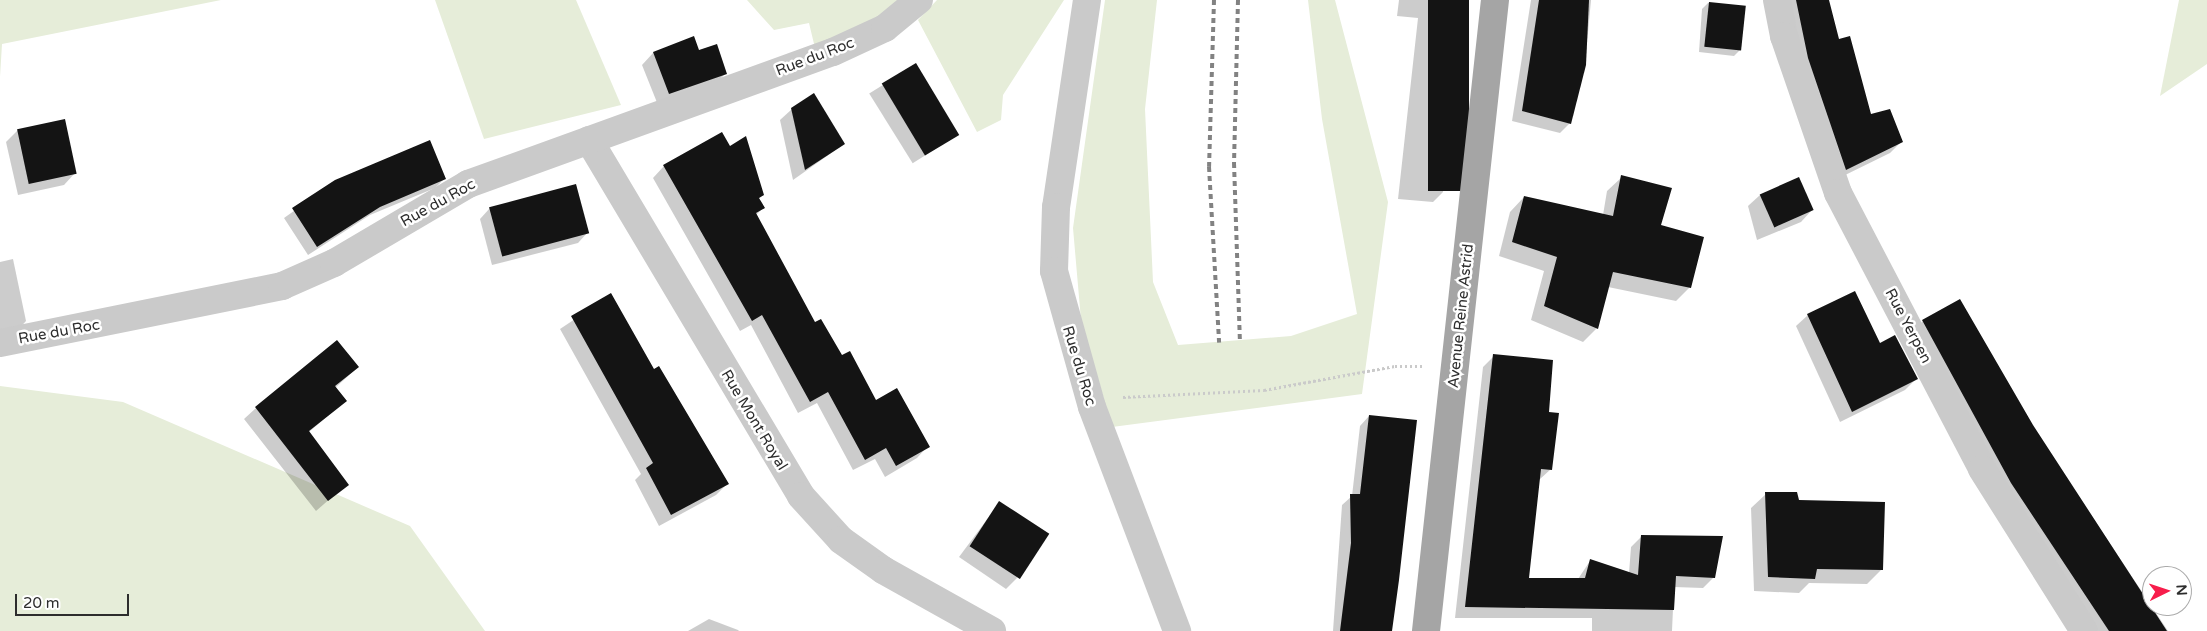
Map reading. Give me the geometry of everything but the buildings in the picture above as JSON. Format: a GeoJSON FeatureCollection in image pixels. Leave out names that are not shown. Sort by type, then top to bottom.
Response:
{"type":"FeatureCollection","features":[{"type":"Feature","properties":{"kind":"main road","name":"Avenue Reine Astrid"},"geometry":{"type":"LineString","coordinates":[[1426,631],[1495,0]]}},
{"type":"Feature","properties":{"kind":"street","name":"Rue du Roc"},"geometry":{"type":"LineString","coordinates":[[0,342],[282,286],[334,263],[468,184],[833,52],[885,28],[919,0]]}},
{"type":"Feature","properties":{"kind":"street","name":"Rue du Roc"},"geometry":{"type":"LineString","coordinates":[[1087,0],[1056,207],[1054,263],[1062,311],[1092,407],[1177,631]]}},
{"type":"Feature","properties":{"kind":"street","name":"Rue Yerpen"},"geometry":{"type":"LineString","coordinates":[[1777,0],[1784,36],[1838,193],[1982,469],[2084,631]]}},
{"type":"Feature","properties":{"kind":"street","name":"Rue Mont Royal"},"geometry":{"type":"LineString","coordinates":[[589,140],[801,496],[841,540],[883,570],[992,631]]}},
{"type":"Feature","properties":{"kind":"street"},"geometry":{"type":"LineString","coordinates":[[1426,631],[1437,631]]}},
{"type":"Feature","properties":{"kind":"path"},"geometry":{"type":"LineString","coordinates":[[1092,407],[1131,395],[1264,390],[1395,366],[1455,366]]}},
{"type":"Feature","properties":{"kind":"green space"},"geometry":{"type":"Polygon","coordinates":[[[0,0],[221,0],[2,44],[0,77],[0,0]]]}},
{"type":"Feature","properties":{"kind":"green space"},"geometry":{"type":"Polygon","coordinates":[[[435,0],[576,0],[621,105],[484,139],[435,0]]]}},
{"type":"Feature","properties":{"kind":"green space"},"geometry":{"type":"Polygon","coordinates":[[[747,0],[917,0],[815,48],[809,23],[774,30],[747,0]]]}},
{"type":"Feature","properties":{"kind":"green space"},"geometry":{"type":"Polygon","coordinates":[[[937,0],[1064,0],[1003,95],[1001,120],[977,132],[918,20],[937,0]]]}},
{"type":"Feature","properties":{"kind":"green space"},"geometry":{"type":"Polygon","coordinates":[[[1105,0],[1157,0],[1145,109],[1153,282],[1178,345],[1291,336],[1357,314],[1322,119],[1308,0],[1335,0],[1388,202],[1362,394],[1112,427],[1081,320],[1073,228],[1105,0]]]}},
{"type":"Feature","properties":{"kind":"green space"},"geometry":{"type":"Polygon","coordinates":[[[2179,0],[2207,0],[2207,64],[2160,96],[2179,0]]]}},
{"type":"Feature","properties":{"kind":"green space"},"geometry":{"type":"Polygon","coordinates":[[[0,386],[123,402],[410,526],[485,631],[0,631],[0,386]]]}},
{"type":"Feature","properties":{"kind":"railway"},"geometry":{"type":"LineString","coordinates":[[1214,0],[1209,167],[1219,343]]}},
{"type":"Feature","properties":{"kind":"railway"},"geometry":{"type":"LineString","coordinates":[[1238,0],[1234,163],[1240,341]]}}]}
